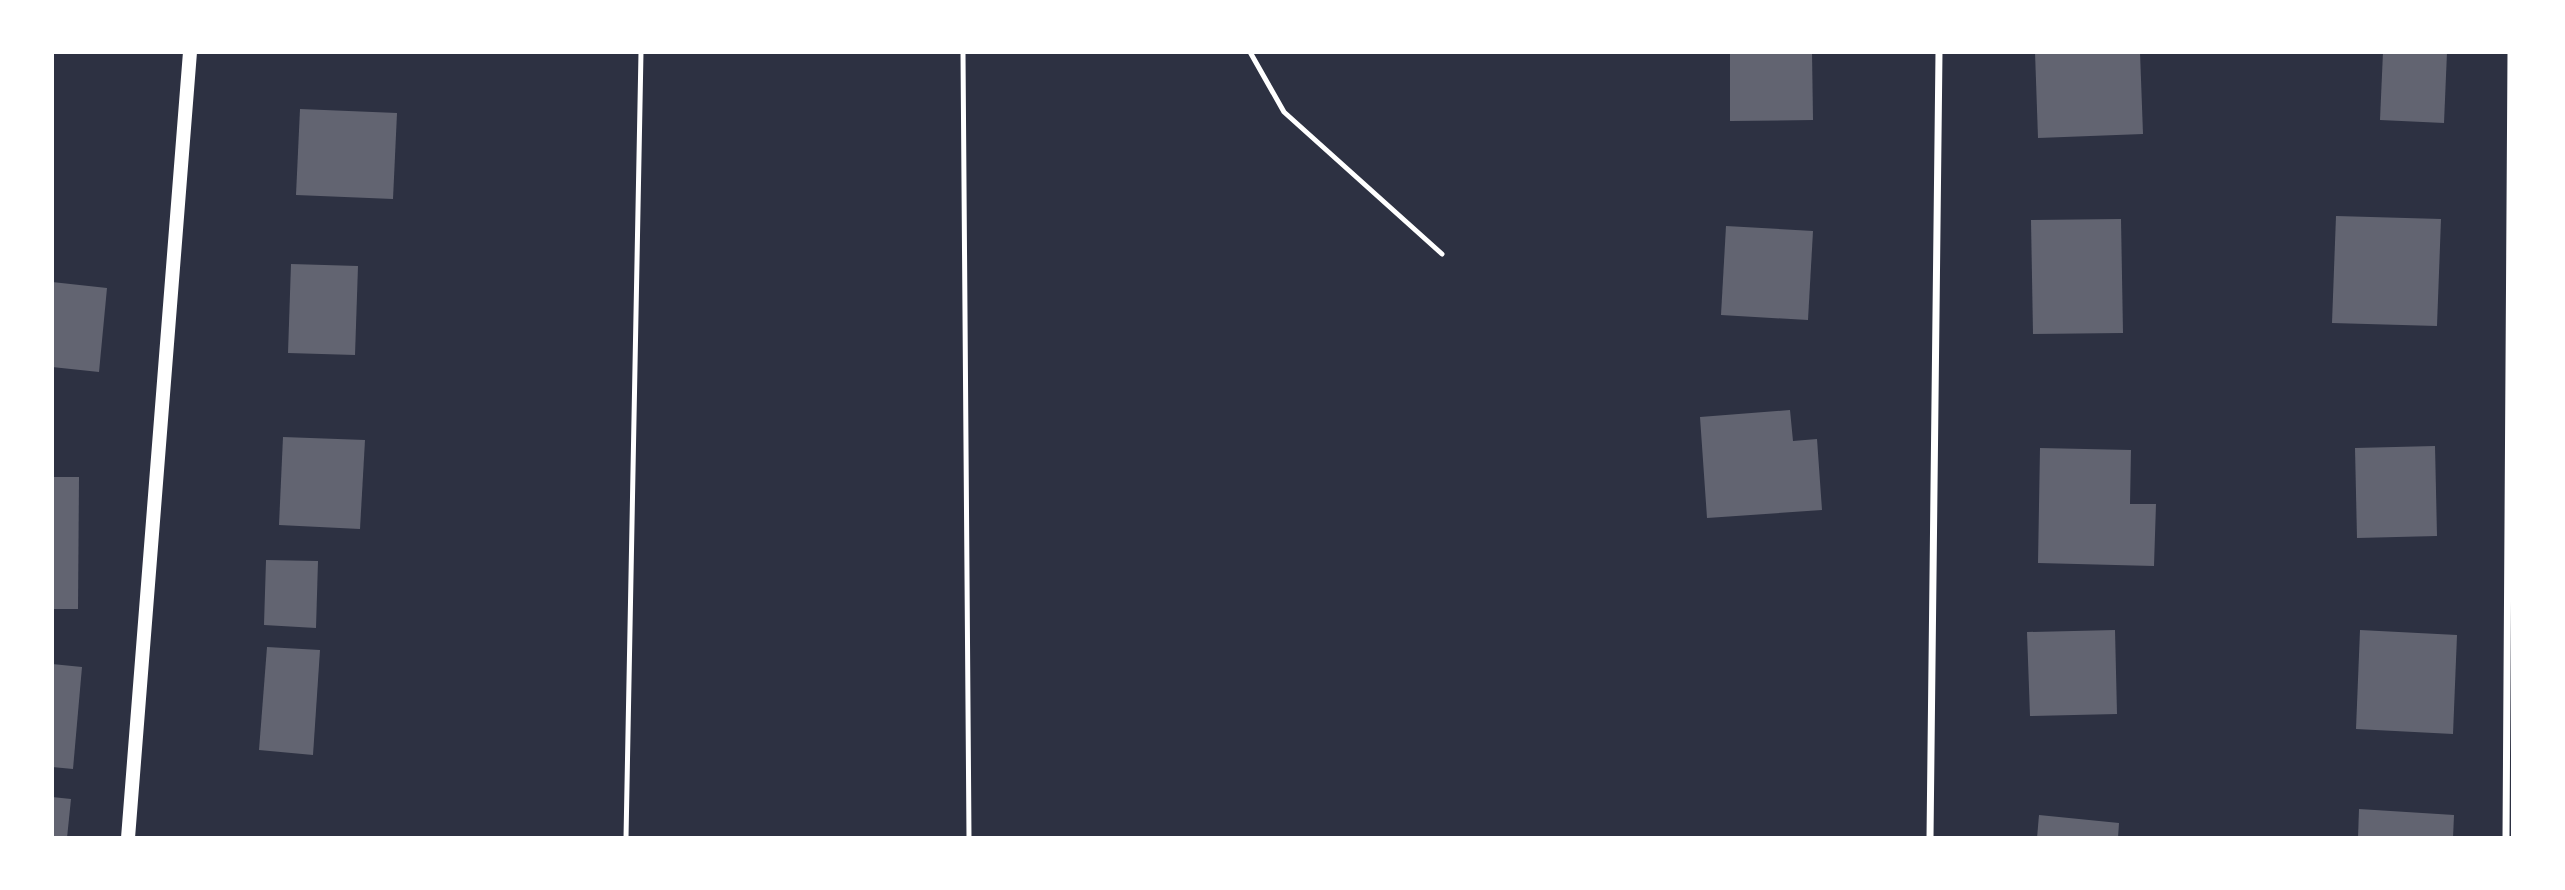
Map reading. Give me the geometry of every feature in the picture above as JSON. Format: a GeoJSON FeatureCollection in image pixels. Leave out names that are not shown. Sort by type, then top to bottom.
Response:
{"type":"FeatureCollection","features":[{"type":"Feature","properties":{"kind":"main road"},"geometry":{"type":"LineString","coordinates":[[128,838],[190,52]]}},
{"type":"Feature","properties":{"kind":"street"},"geometry":{"type":"LineString","coordinates":[[1930,838],[1939,52]]}},
{"type":"Feature","properties":{"kind":"street"},"geometry":{"type":"LineString","coordinates":[[2506,838],[2511,52]]}},
{"type":"Feature","properties":{"kind":"lane"},"geometry":{"type":"LineString","coordinates":[[626,838],[641,52]]}},
{"type":"Feature","properties":{"kind":"lane"},"geometry":{"type":"LineString","coordinates":[[963,52],[970,838]]}},
{"type":"Feature","properties":{"kind":"lane"},"geometry":{"type":"LineString","coordinates":[[1250,52],[1284,112],[1442,254]]}},
{"type":"Feature","properties":{"kind":"building"},"geometry":{"type":"Polygon","coordinates":[[[1730,52],[1812,52],[1813,120],[1730,121],[1730,52]]]}},
{"type":"Feature","properties":{"kind":"building"},"geometry":{"type":"Polygon","coordinates":[[[2035,52],[2140,52],[2143,134],[2038,138],[2035,52]]]}},
{"type":"Feature","properties":{"kind":"building"},"geometry":{"type":"Polygon","coordinates":[[[2383,52],[2447,52],[2444,123],[2380,120],[2383,52]]]}},
{"type":"Feature","properties":{"kind":"building"},"geometry":{"type":"Polygon","coordinates":[[[300,109],[397,113],[393,199],[296,195],[300,109]]]}},
{"type":"Feature","properties":{"kind":"building"},"geometry":{"type":"Polygon","coordinates":[[[2336,216],[2441,219],[2437,326],[2332,323],[2336,216]]]}},
{"type":"Feature","properties":{"kind":"building"},"geometry":{"type":"Polygon","coordinates":[[[2121,219],[2123,333],[2033,334],[2031,220],[2121,219]]]}},
{"type":"Feature","properties":{"kind":"building"},"geometry":{"type":"Polygon","coordinates":[[[1726,226],[1813,231],[1808,320],[1721,315],[1726,226]]]}},
{"type":"Feature","properties":{"kind":"building"},"geometry":{"type":"Polygon","coordinates":[[[291,264],[358,266],[355,355],[288,353],[291,264]]]}},
{"type":"Feature","properties":{"kind":"building"},"geometry":{"type":"Polygon","coordinates":[[[52,282],[107,288],[99,372],[52,367],[52,282]]]}},
{"type":"Feature","properties":{"kind":"building"},"geometry":{"type":"Polygon","coordinates":[[[1790,410],[1793,441],[1817,439],[1822,510],[1707,518],[1700,417],[1790,410]]]}},
{"type":"Feature","properties":{"kind":"building"},"geometry":{"type":"Polygon","coordinates":[[[283,437],[365,440],[360,529],[279,525],[283,437]]]}},
{"type":"Feature","properties":{"kind":"building"},"geometry":{"type":"Polygon","coordinates":[[[2435,446],[2437,536],[2357,538],[2355,448],[2435,446]]]}},
{"type":"Feature","properties":{"kind":"building"},"geometry":{"type":"Polygon","coordinates":[[[2040,448],[2131,450],[2130,504],[2156,504],[2154,566],[2038,563],[2040,448]]]}},
{"type":"Feature","properties":{"kind":"building"},"geometry":{"type":"Polygon","coordinates":[[[52,477],[79,477],[78,609],[52,609],[52,477]]]}},
{"type":"Feature","properties":{"kind":"building"},"geometry":{"type":"Polygon","coordinates":[[[266,560],[318,561],[316,628],[264,625],[266,560]]]}},
{"type":"Feature","properties":{"kind":"building"},"geometry":{"type":"Polygon","coordinates":[[[2115,630],[2117,714],[2030,716],[2027,632],[2115,630]]]}},
{"type":"Feature","properties":{"kind":"building"},"geometry":{"type":"Polygon","coordinates":[[[2360,630],[2457,635],[2453,734],[2356,729],[2360,630]]]}},
{"type":"Feature","properties":{"kind":"building"},"geometry":{"type":"Polygon","coordinates":[[[267,647],[320,650],[313,755],[259,750],[267,647]]]}},
{"type":"Feature","properties":{"kind":"building"},"geometry":{"type":"Polygon","coordinates":[[[52,664],[82,667],[73,769],[52,767],[52,664]]]}},
{"type":"Feature","properties":{"kind":"building"},"geometry":{"type":"Polygon","coordinates":[[[52,797],[71,799],[67,838],[52,838],[52,797]]]}},
{"type":"Feature","properties":{"kind":"building"},"geometry":{"type":"Polygon","coordinates":[[[2359,809],[2454,815],[2453,838],[2358,838],[2359,809]]]}},
{"type":"Feature","properties":{"kind":"building"},"geometry":{"type":"Polygon","coordinates":[[[2039,815],[2119,823],[2118,838],[2037,838],[2039,815]]]}}]}
